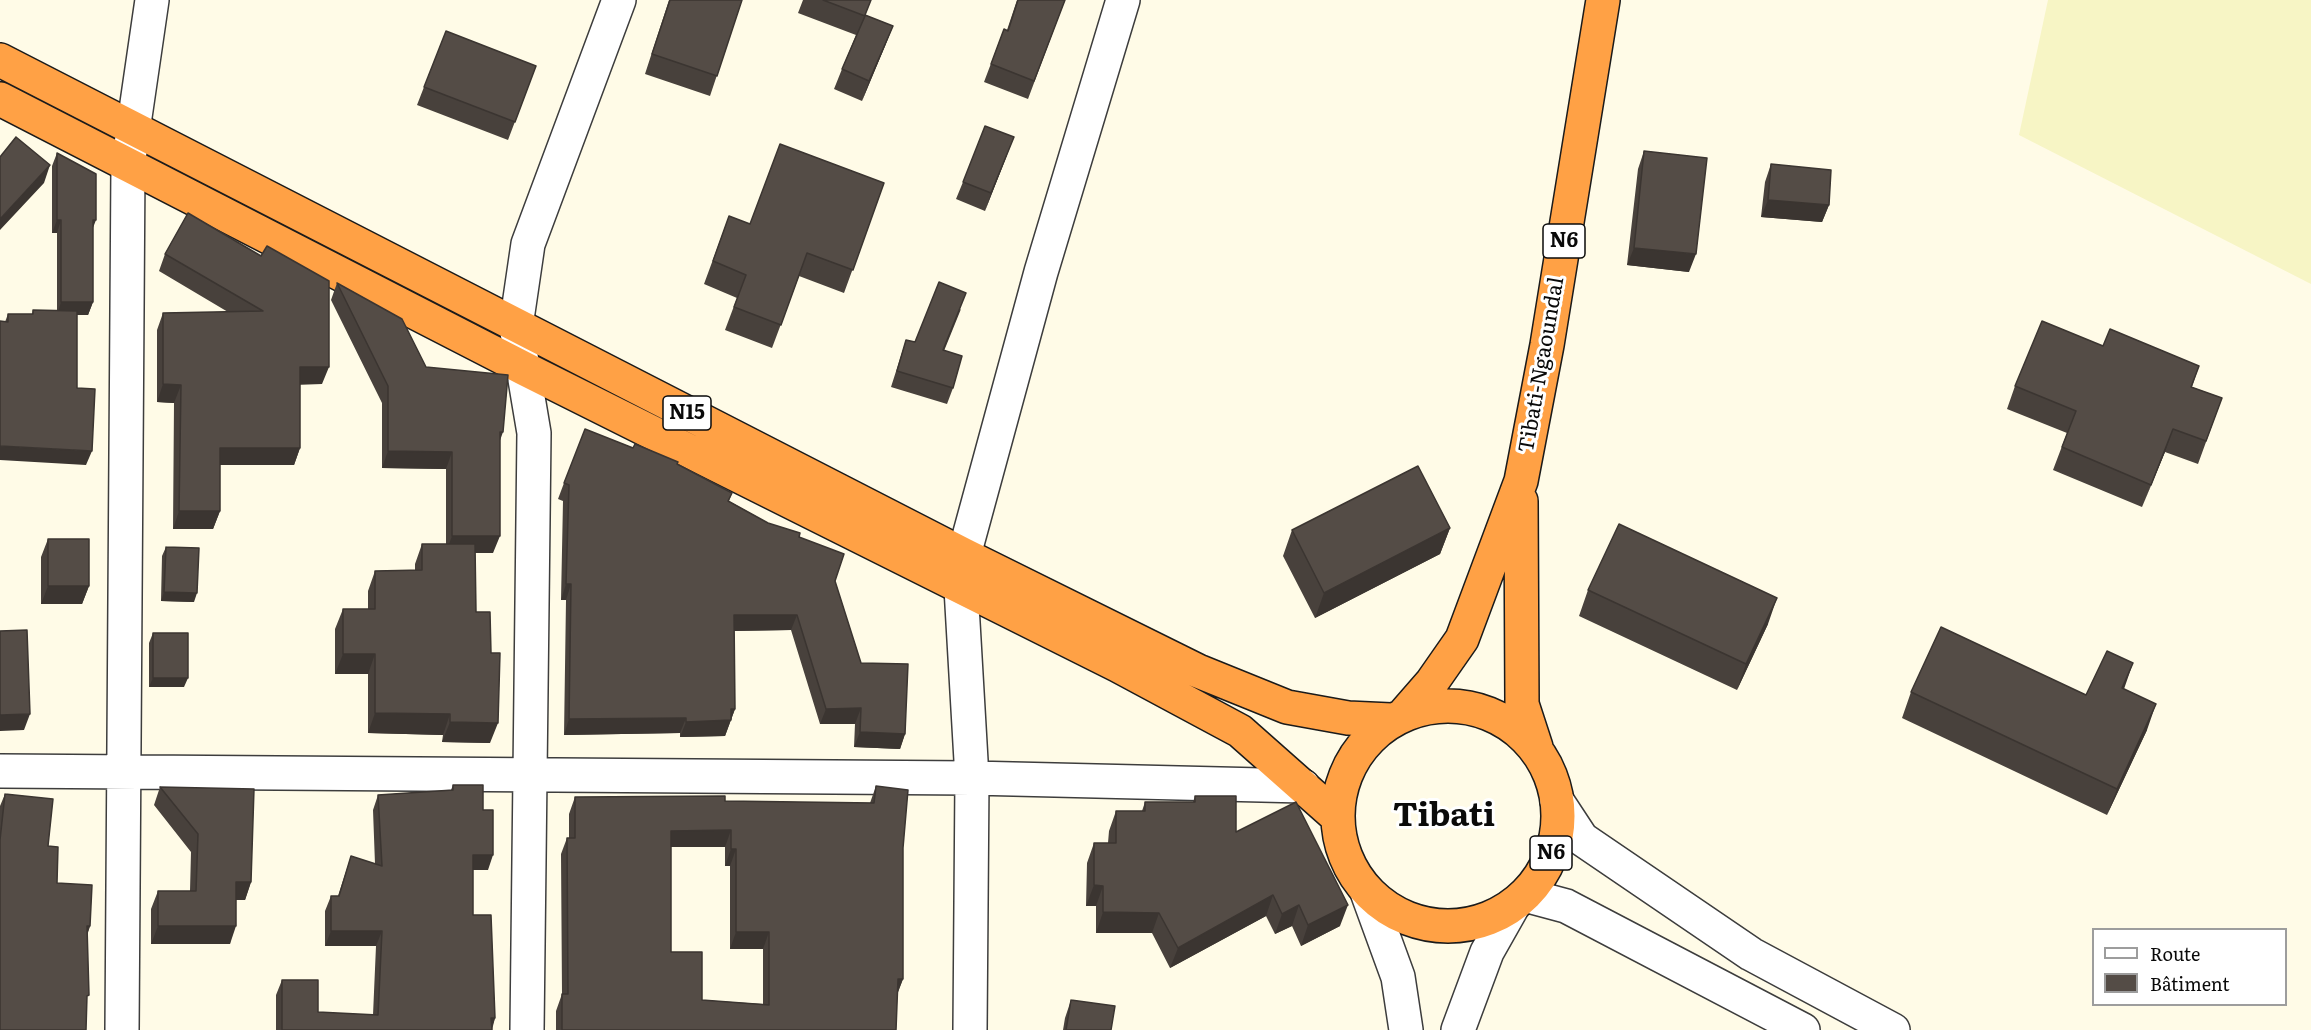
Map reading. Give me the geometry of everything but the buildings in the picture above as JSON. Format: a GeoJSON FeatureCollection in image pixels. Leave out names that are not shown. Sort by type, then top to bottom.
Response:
{"type":"FeatureCollection","features":[{"type":"Feature","properties":{"kind":"highway","name":"Tibati-Ngaoundal"},"geometry":{"type":"LineString","coordinates":[[1521,481],[1522,704],[1536,748],[1550,773],[1557,801],[1557,836],[1545,868],[1519,901],[1485,921],[1454,927],[1422,924],[1392,912],[1367,892],[1351,870],[1344,852],[1336,816],[1343,778],[1362,745],[1398,716],[1432,682],[1461,639],[1521,481],[1547,345],[1603,0]]}},
{"type":"Feature","properties":{"kind":"highway","name":"N15"},"geometry":{"type":"LineString","coordinates":[[0,60],[131,130],[964,555],[1198,670],[1287,707],[1348,718],[1398,716]]}},
{"type":"Feature","properties":{"kind":"highway","name":"N15"},"geometry":{"type":"LineString","coordinates":[[0,99],[525,369],[1118,665],[1240,731],[1336,816]]}},
{"type":"Feature","properties":{"kind":"highway","name":"Tibati-Ngaoundal"},"geometry":{"type":"LineString","coordinates":[[1398,716],[1433,705],[1462,705],[1490,713],[1516,728],[1536,748]]}},
{"type":"Feature","properties":{"kind":"street"},"geometry":{"type":"LineString","coordinates":[[122,1030],[128,165],[131,130],[152,0]]}},
{"type":"Feature","properties":{"kind":"street"},"geometry":{"type":"LineString","coordinates":[[527,1030],[528,773],[534,433],[516,326],[528,244],[618,0]]}},
{"type":"Feature","properties":{"kind":"street"},"geometry":{"type":"LineString","coordinates":[[970,1030],[972,778],[961,588],[964,555],[1041,272],[1123,0]]}},
{"type":"Feature","properties":{"kind":"street"},"geometry":{"type":"LineString","coordinates":[[0,771],[528,773],[972,778],[1304,786]]}},
{"type":"Feature","properties":{"kind":"street"},"geometry":{"type":"LineString","coordinates":[[1557,801],[1582,839],[1751,954],[1893,1030]]}},
{"type":"Feature","properties":{"kind":"street"},"geometry":{"type":"LineString","coordinates":[[1367,892],[1398,977],[1406,1030]]}},
{"type":"Feature","properties":{"kind":"street"},"geometry":{"type":"LineString","coordinates":[[1458,1030],[1487,952],[1519,901],[1566,906],[1803,1030]]}},
{"type":"Feature","properties":{"kind":"shaded area"},"geometry":{"type":"Polygon","coordinates":[[[2048,0],[2311,0],[2311,284],[2019,135],[2048,0]]]}},
{"type":"Feature","properties":{"kind":"district","name":"Tibati"},"geometry":{"type":"Point","coordinates":[1444,816]}}]}
